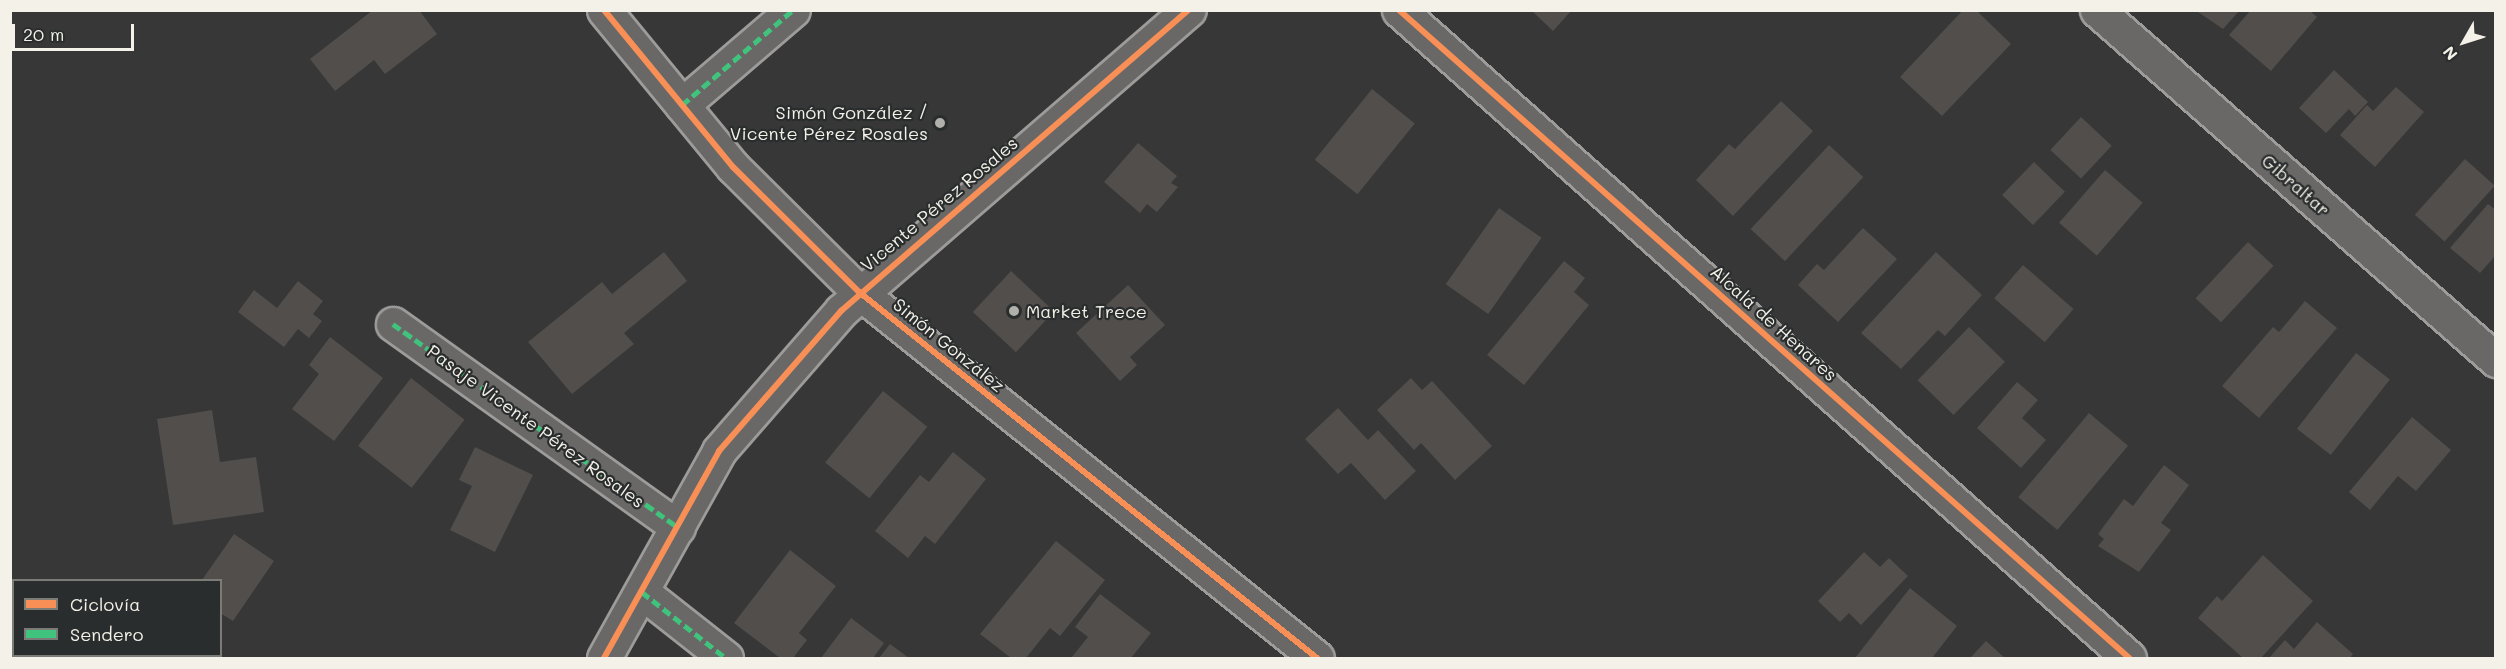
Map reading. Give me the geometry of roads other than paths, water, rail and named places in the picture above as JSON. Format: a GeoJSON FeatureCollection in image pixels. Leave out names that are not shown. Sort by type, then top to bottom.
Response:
{"type":"FeatureCollection","features":[{"type":"Feature","properties":{"kind":"street","name":"Simón González"},"geometry":{"type":"LineString","coordinates":[[604,10],[733,167],[859,292],[1317,658]]}},
{"type":"Feature","properties":{"kind":"street"},"geometry":{"type":"LineString","coordinates":[[682,105],[794,10]]}},
{"type":"Feature","properties":{"kind":"street","name":"Vicente Pérez Rosales"},"geometry":{"type":"LineString","coordinates":[[604,658],[725,442],[859,292],[1189,10]]}},
{"type":"Feature","properties":{"kind":"street","name":"Alcalá de Henares"},"geometry":{"type":"LineString","coordinates":[[1399,10],[2128,658]]}},
{"type":"Feature","properties":{"kind":"street","name":"Gibraltar"},"geometry":{"type":"LineString","coordinates":[[2097,10],[2496,360]]}},
{"type":"Feature","properties":{"kind":"street","name":"Pasaje Vicente Pérez Rosales"},"geometry":{"type":"LineString","coordinates":[[393,324],[678,527]]}},
{"type":"Feature","properties":{"kind":"street"},"geometry":{"type":"LineString","coordinates":[[642,592],[726,658]]}},
{"type":"Feature","properties":{"kind":"place","name":"Simón González / Vicente Pérez Rosales"},"geometry":{"type":"Point","coordinates":[940,123]}},
{"type":"Feature","properties":{"kind":"place","name":"Market Trece"},"geometry":{"type":"Point","coordinates":[1014,311]}}]}
